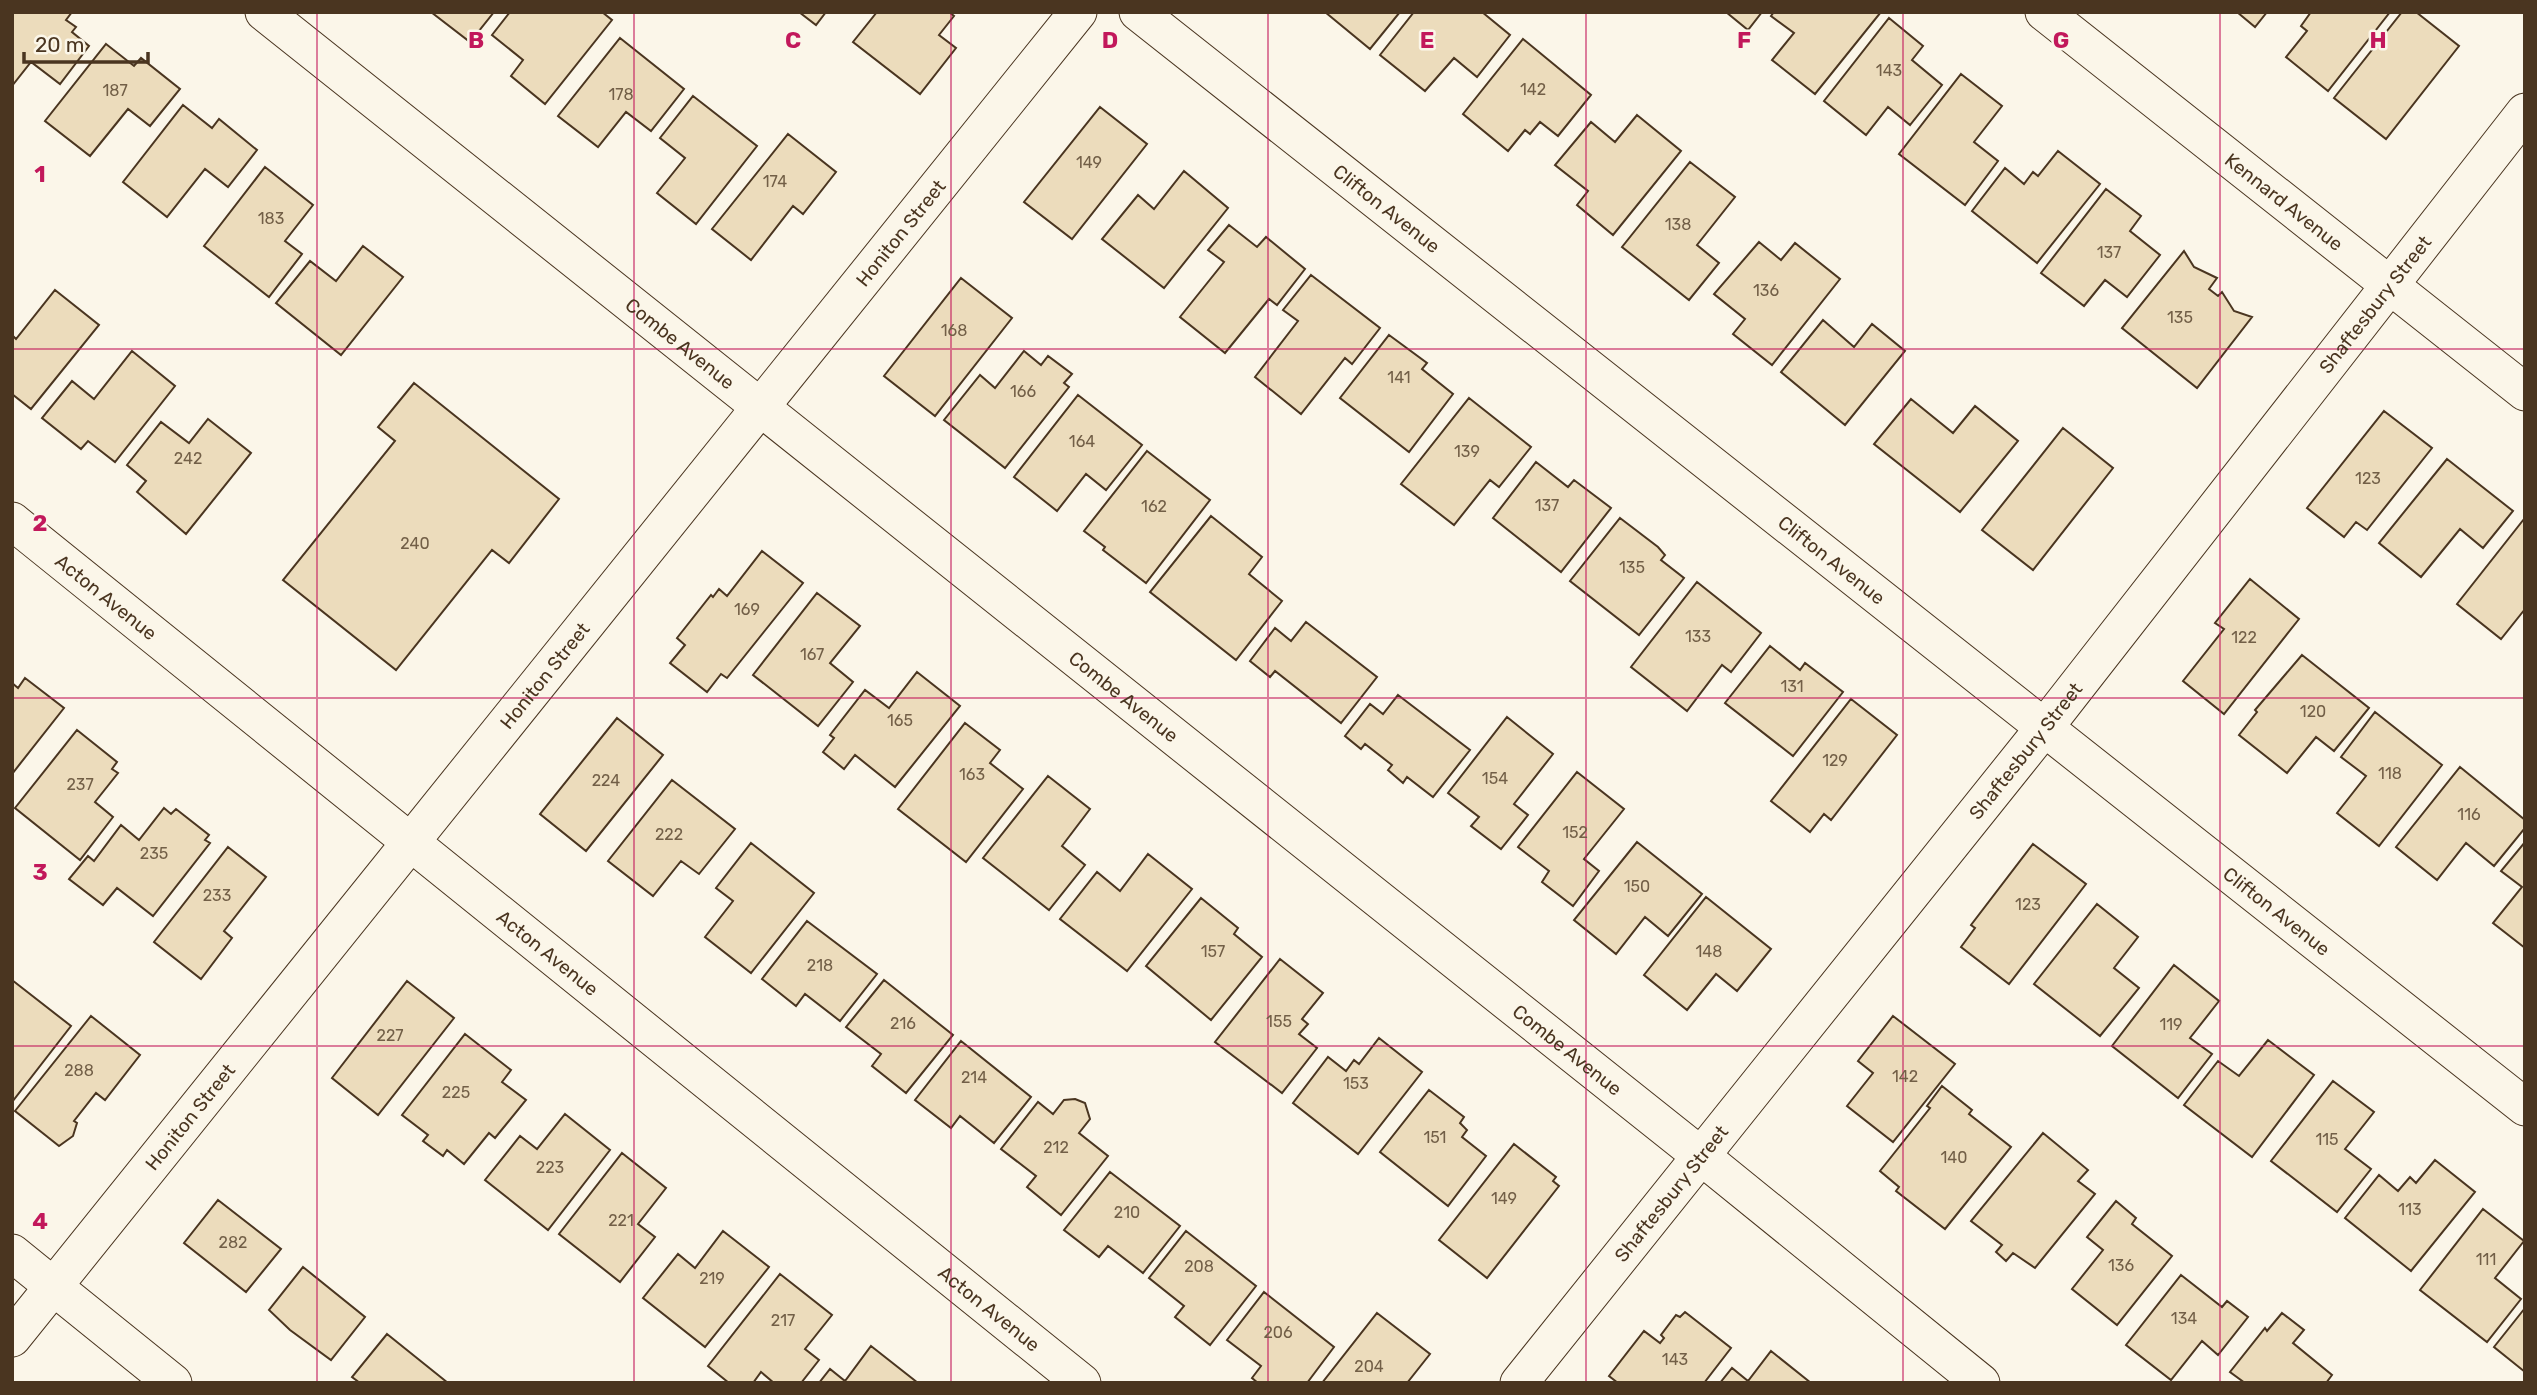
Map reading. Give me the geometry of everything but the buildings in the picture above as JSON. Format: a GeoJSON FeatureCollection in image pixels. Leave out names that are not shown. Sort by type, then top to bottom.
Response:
{"type":"FeatureCollection","features":[{"type":"Feature","properties":{"kind":"street","name":"Combe Avenue"},"geometry":{"type":"LineString","coordinates":[[264,12],[760,410],[1701,1156],[1981,1383]]}},
{"type":"Feature","properties":{"kind":"street","name":"Honiton Street"},"geometry":{"type":"LineString","coordinates":[[12,1338],[1077,12]]}},
{"type":"Feature","properties":{"kind":"street","name":"Clifton Avenue"},"geometry":{"type":"LineString","coordinates":[[1138,12],[2525,1107]]}},
{"type":"Feature","properties":{"kind":"street","name":"Kennard Avenue"},"geometry":{"type":"LineString","coordinates":[[2044,12],[2525,392]]}},
{"type":"Feature","properties":{"kind":"street","name":"Shaftesbury Street"},"geometry":{"type":"LineString","coordinates":[[1519,1383],[2044,728],[2525,113]]}},
{"type":"Feature","properties":{"kind":"street","name":"Acton Avenue"},"geometry":{"type":"LineString","coordinates":[[12,521],[412,840],[1082,1383]]}},
{"type":"Feature","properties":{"kind":"street"},"geometry":{"type":"LineString","coordinates":[[12,1253],[173,1383]]}}]}
